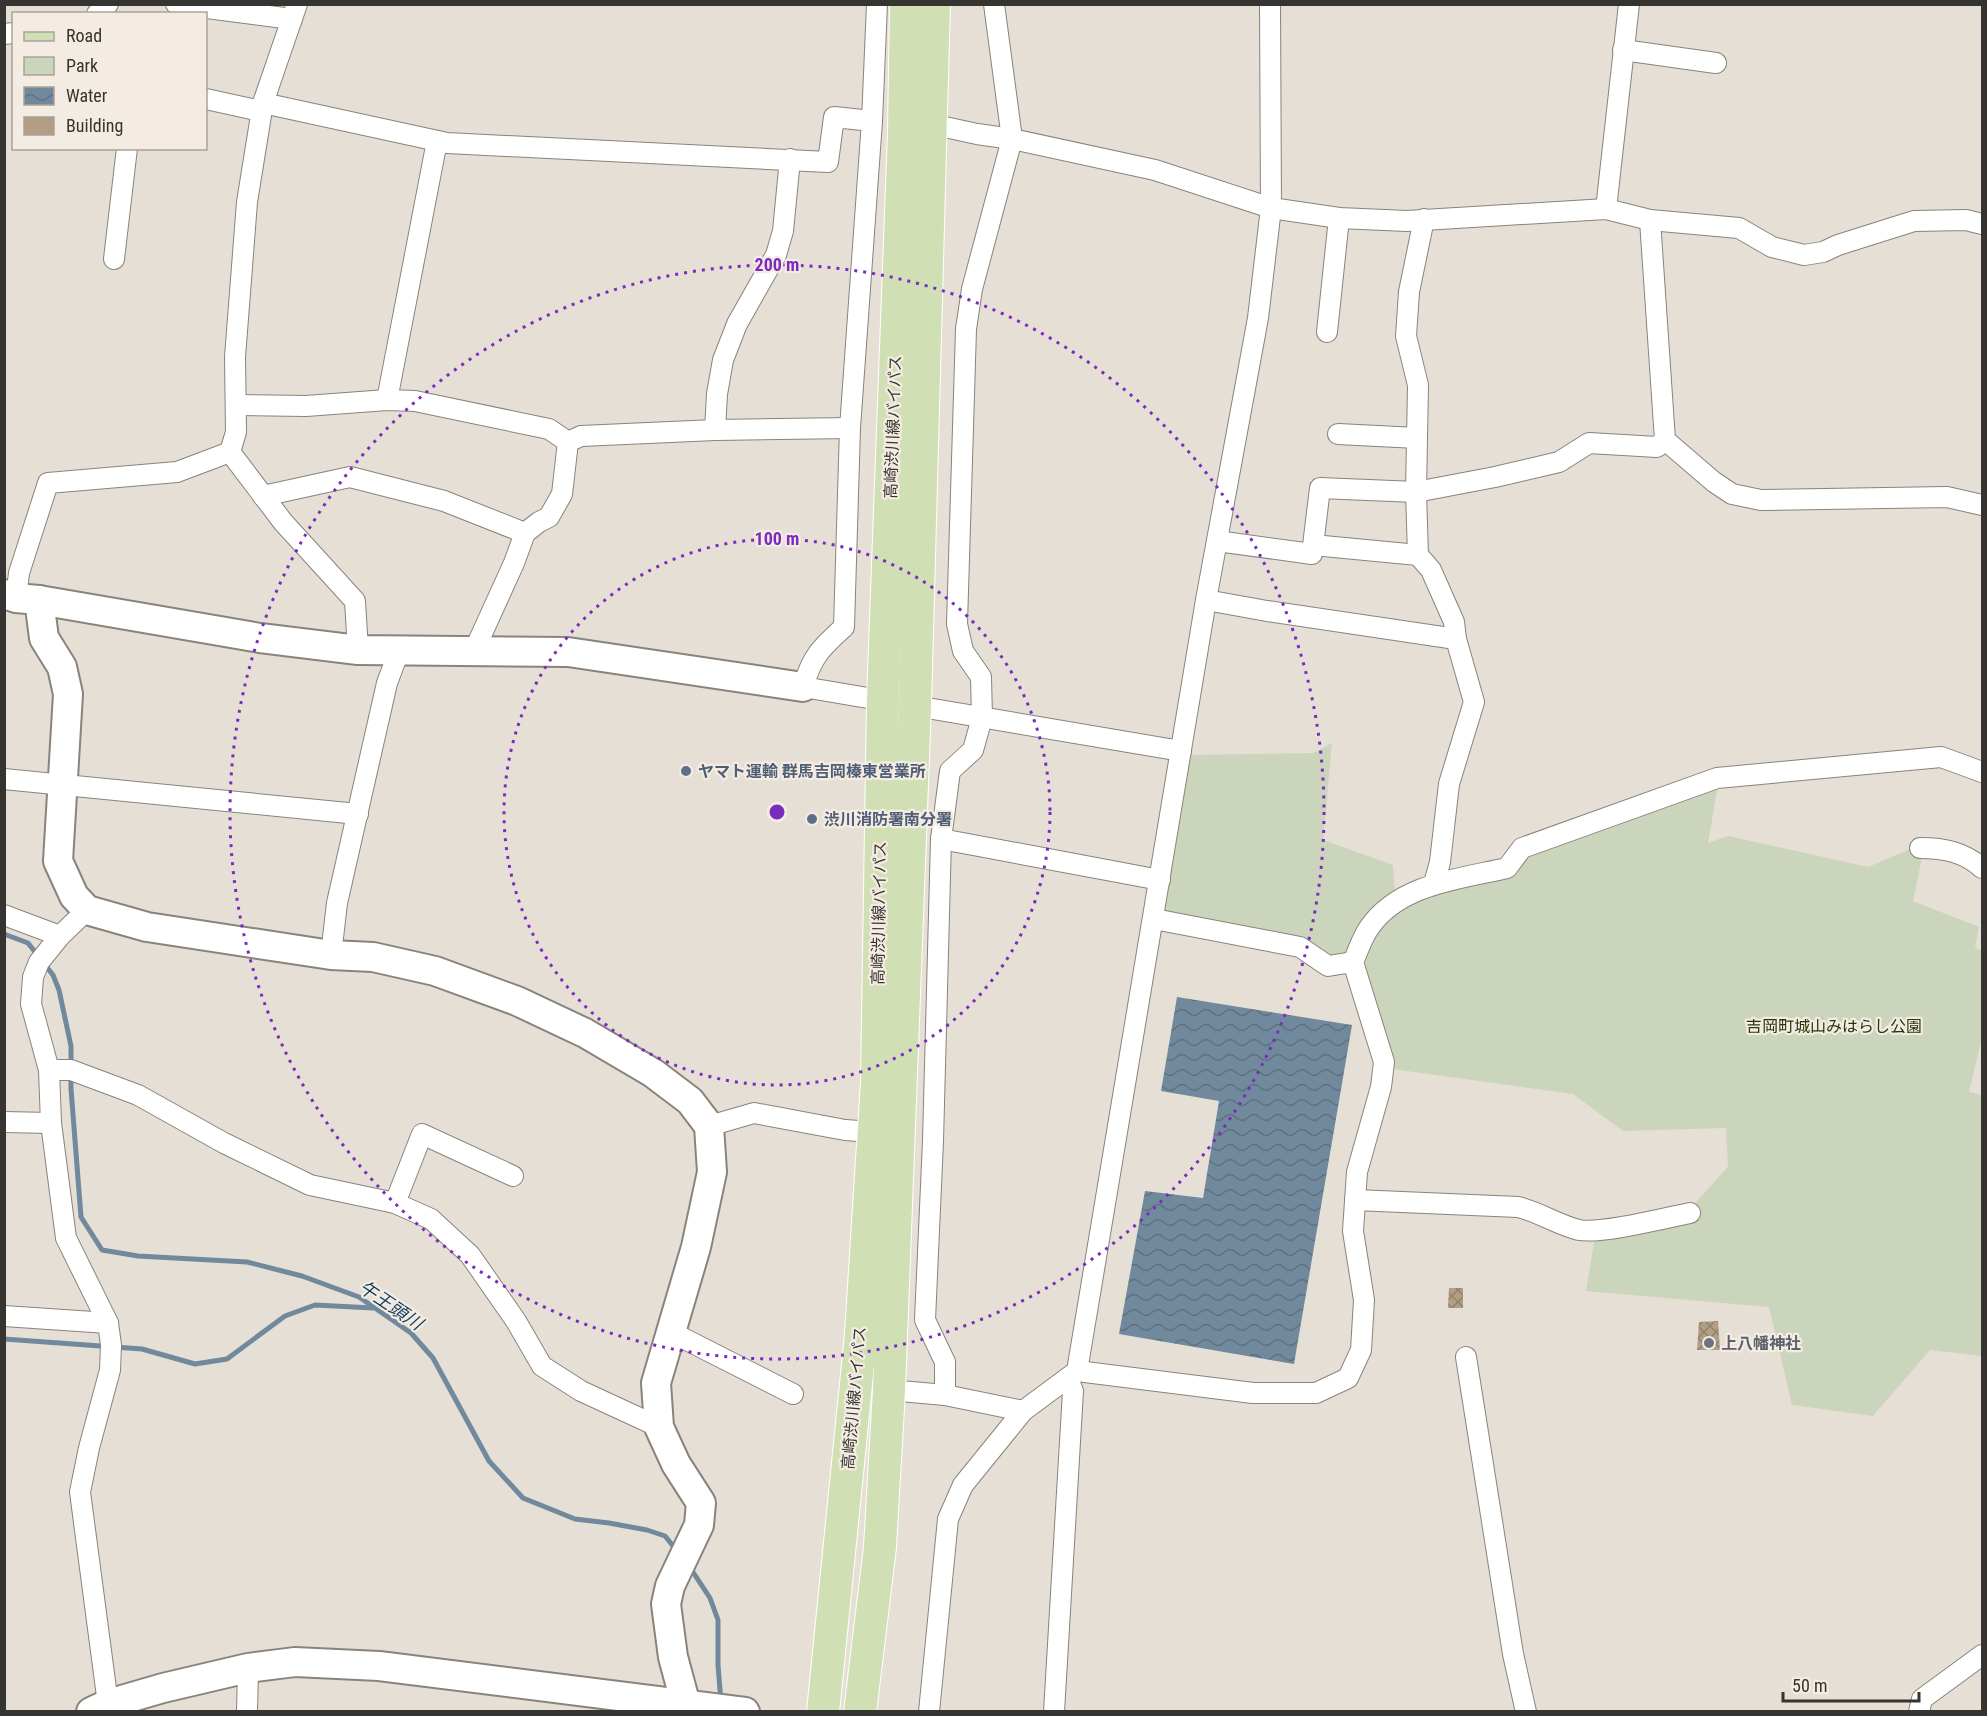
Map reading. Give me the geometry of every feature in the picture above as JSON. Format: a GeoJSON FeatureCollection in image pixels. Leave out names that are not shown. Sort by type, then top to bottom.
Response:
{"type":"FeatureCollection","features":[{"type":"Feature","properties":{"kind":"main road","name":"高崎渋川線バイパス"},"geometry":{"type":"LineString","coordinates":[[823,1712],[861,1334],[877,1070],[883,700],[904,132],[906,4]]}},
{"type":"Feature","properties":{"kind":"main road","name":"高崎渋川線バイパス"},"geometry":{"type":"LineString","coordinates":[[860,1712],[880,1547],[889,1390],[915,705],[934,4]]}},
{"type":"Feature","properties":{"kind":"street"},"geometry":{"type":"LineString","coordinates":[[176,4],[294,12],[262,107],[246,214],[235,357],[236,432],[230,452]]}},
{"type":"Feature","properties":{"kind":"street"},"geometry":{"type":"LineString","coordinates":[[803,687],[809,667],[819,650],[844,627],[850,428],[872,121],[877,4]]}},
{"type":"Feature","properties":{"kind":"street"},"geometry":{"type":"LineString","coordinates":[[945,1395],[945,1362],[925,1320],[933,1141],[941,839],[950,771],[973,750],[982,718],[981,677],[963,651],[957,624],[966,329],[972,289],[1012,139],[994,4]]}},
{"type":"Feature","properties":{"kind":"street"},"geometry":{"type":"LineString","coordinates":[[1054,1712],[1073,1375],[1154,919],[1206,600],[1258,318],[1271,208],[1270,4]]}},
{"type":"Feature","properties":{"kind":"street"},"geometry":{"type":"LineString","coordinates":[[1606,209],[1629,4]]}},
{"type":"Feature","properties":{"kind":"street"},"geometry":{"type":"LineString","coordinates":[[1623,50],[1716,63]]}},
{"type":"Feature","properties":{"kind":"street"},"geometry":{"type":"LineString","coordinates":[[207,99],[262,107],[447,143],[828,162],[834,117],[872,121]]}},
{"type":"Feature","properties":{"kind":"street"},"geometry":{"type":"LineString","coordinates":[[931,124],[1155,170],[1271,208],[1339,218],[1407,221],[1606,209],[1650,220],[1739,228],[1772,247],[1804,255],[1823,252],[1914,221],[1966,220],[1983,224]]}},
{"type":"Feature","properties":{"kind":"street"},"geometry":{"type":"LineString","coordinates":[[387,400],[437,141]]}},
{"type":"Feature","properties":{"kind":"street"},"geometry":{"type":"LineString","coordinates":[[114,259],[127,150]]}},
{"type":"Feature","properties":{"kind":"street"},"geometry":{"type":"LineString","coordinates":[[715,430],[717,394],[723,360],[737,324],[776,255],[783,231],[790,159]]}},
{"type":"Feature","properties":{"kind":"street"},"geometry":{"type":"LineString","coordinates":[[1327,332],[1339,218]]}},
{"type":"Feature","properties":{"kind":"street"},"geometry":{"type":"LineString","coordinates":[[1424,219],[1409,292],[1406,336],[1418,385],[1416,492],[1418,555],[1431,570],[1454,622],[1455,639],[1474,702],[1449,784],[1440,862],[1434,884]]}},
{"type":"Feature","properties":{"kind":"street"},"geometry":{"type":"LineString","coordinates":[[1650,220],[1665,440],[1714,482],[1732,494],[1761,500],[1947,497],[1983,505]]}},
{"type":"Feature","properties":{"kind":"street"},"geometry":{"type":"LineString","coordinates":[[236,405],[306,406],[387,400],[415,401],[549,429],[568,442]]}},
{"type":"Feature","properties":{"kind":"street"},"geometry":{"type":"LineString","coordinates":[[568,442],[581,436],[715,430],[850,428]]}},
{"type":"Feature","properties":{"kind":"street"},"geometry":{"type":"LineString","coordinates":[[1338,434],[1417,438]]}},
{"type":"Feature","properties":{"kind":"street"},"geometry":{"type":"LineString","coordinates":[[1217,541],[1312,554],[1320,488],[1416,492],[1559,462],[1589,443],[1657,447],[1665,440]]}},
{"type":"Feature","properties":{"kind":"street"},"geometry":{"type":"LineString","coordinates":[[474,651],[514,563],[525,533],[549,517],[562,494],[568,442]]}},
{"type":"Feature","properties":{"kind":"street"},"geometry":{"type":"LineString","coordinates":[[230,452],[283,522],[355,601],[358,650]]}},
{"type":"Feature","properties":{"kind":"street"},"geometry":{"type":"LineString","coordinates":[[230,452],[177,472],[48,483],[19,573],[20,597],[62,667],[68,694],[58,861],[74,896],[87,910],[147,927],[331,955],[373,957],[435,970],[517,1001],[585,1033],[653,1073],[690,1101],[709,1126],[712,1172],[696,1247],[656,1383],[659,1427],[676,1464],[701,1503],[699,1525],[670,1586],[666,1604],[673,1657],[686,1708]]}},
{"type":"Feature","properties":{"kind":"street"},"geometry":{"type":"LineString","coordinates":[[263,496],[351,477],[444,501],[525,533]]}},
{"type":"Feature","properties":{"kind":"street"},"geometry":{"type":"LineString","coordinates":[[1313,545],[1418,555]]}},
{"type":"Feature","properties":{"kind":"street"},"geometry":{"type":"LineString","coordinates":[[20,597],[260,638],[358,650],[568,652],[915,705],[1181,751]]}},
{"type":"Feature","properties":{"kind":"street"},"geometry":{"type":"LineString","coordinates":[[1206,600],[1455,639]]}},
{"type":"Feature","properties":{"kind":"street"},"geometry":{"type":"LineString","coordinates":[[331,955],[337,903],[387,683],[399,651]]}},
{"type":"Feature","properties":{"kind":"street"},"geometry":{"type":"LineString","coordinates":[[929,1712],[948,1519],[963,1485],[1023,1411],[1073,1375],[1253,1393],[1316,1393],[1348,1378],[1361,1350],[1364,1300],[1353,1231],[1357,1172],[1381,1087],[1384,1062],[1353,962],[1369,928],[1388,908],[1413,892],[1434,884],[1507,868],[1522,848],[1717,778],[1941,757],[1983,772]]}},
{"type":"Feature","properties":{"kind":"street"},"geometry":{"type":"LineString","coordinates":[[4,778],[61,786],[358,814]]}},
{"type":"Feature","properties":{"kind":"street"},"geometry":{"type":"LineString","coordinates":[[941,839],[1160,880]]}},
{"type":"Feature","properties":{"kind":"street"},"geometry":{"type":"LineString","coordinates":[[1920,848],[1939,848],[1958,852],[1983,868]]}},
{"type":"Feature","properties":{"kind":"street"},"geometry":{"type":"LineString","coordinates":[[87,910],[60,936],[39,962],[33,977],[31,1005],[49,1070],[51,1123],[66,1238],[108,1323],[111,1345],[110,1370],[88,1448],[80,1492],[99,1708],[248,1668],[295,1662],[379,1666],[686,1708],[745,1712]]}},
{"type":"Feature","properties":{"kind":"street"},"geometry":{"type":"LineString","coordinates":[[4,915],[60,936]]}},
{"type":"Feature","properties":{"kind":"street"},"geometry":{"type":"LineString","coordinates":[[1154,919],[1300,946],[1328,966],[1353,962]]}},
{"type":"Feature","properties":{"kind":"street"},"geometry":{"type":"LineString","coordinates":[[49,1070],[71,1070],[138,1095],[224,1143],[310,1185],[395,1203],[431,1219],[470,1255],[516,1322],[542,1366],[581,1391],[659,1427]]}},
{"type":"Feature","properties":{"kind":"street"},"geometry":{"type":"LineString","coordinates":[[709,1126],[754,1113],[845,1130],[873,1132]]}},
{"type":"Feature","properties":{"kind":"street"},"geometry":{"type":"LineString","coordinates":[[4,1122],[51,1123]]}},
{"type":"Feature","properties":{"kind":"street"},"geometry":{"type":"LineString","coordinates":[[395,1203],[422,1134],[513,1176]]}},
{"type":"Feature","properties":{"kind":"street"},"geometry":{"type":"LineString","coordinates":[[1355,1200],[1518,1207],[1579,1230],[1598,1230],[1690,1214]]}},
{"type":"Feature","properties":{"kind":"street"},"geometry":{"type":"LineString","coordinates":[[4,1316],[108,1323]]}},
{"type":"Feature","properties":{"kind":"street"},"geometry":{"type":"LineString","coordinates":[[670,1332],[793,1394]]}},
{"type":"Feature","properties":{"kind":"street"},"geometry":{"type":"LineString","coordinates":[[1466,1357],[1513,1654],[1526,1712]]}},
{"type":"Feature","properties":{"kind":"street"},"geometry":{"type":"LineString","coordinates":[[889,1390],[945,1395],[1023,1411]]}},
{"type":"Feature","properties":{"kind":"street"},"geometry":{"type":"LineString","coordinates":[[1920,1712],[1922,1699],[1983,1655]]}},
{"type":"Feature","properties":{"kind":"street"},"geometry":{"type":"LineString","coordinates":[[247,1712],[248,1668]]}},
{"type":"Feature","properties":{"kind":"green space","name":"吉岡町城山みはらし公園"},"geometry":{"type":"Polygon","coordinates":[[[1332,743],[1323,840],[1393,865],[1395,893],[1524,854],[1718,785],[1708,843],[1728,836],[1868,867],[1925,843],[1913,901],[1979,927],[1975,948],[1982,950],[1982,1037],[1969,1092],[1982,1095],[1982,1356],[1930,1350],[1873,1416],[1792,1405],[1769,1307],[1586,1291],[1597,1225],[1638,1218],[1694,1204],[1728,1167],[1726,1128],[1623,1131],[1573,1094],[1392,1069],[1357,963],[1329,962],[1159,916],[1186,755],[1313,753],[1332,743]]]}},
{"type":"Feature","properties":{"kind":"water"},"geometry":{"type":"Polygon","coordinates":[[[1177,997],[1352,1025],[1294,1364],[1119,1334],[1145,1191],[1203,1198],[1219,1101],[1161,1091],[1177,997]]]}},
{"type":"Feature","properties":{"kind":"building"},"geometry":{"type":"Polygon","coordinates":[[[1449,1288],[1463,1288],[1463,1308],[1448,1308],[1449,1288]]]}},
{"type":"Feature","properties":{"kind":"building","name":"上八幡神社"},"geometry":{"type":"Polygon","coordinates":[[[1718,1321],[1720,1350],[1697,1350],[1699,1322],[1718,1321]]]}},
{"type":"Feature","properties":{"kind":"waterway","name":"午王頭川"},"geometry":{"type":"LineString","coordinates":[[4,934],[28,943],[53,975],[59,990],[71,1046],[71,1089],[81,1217],[102,1250],[138,1256],[247,1262],[302,1276],[359,1297],[411,1333],[433,1358],[489,1461],[523,1498],[575,1519],[647,1530],[665,1536],[678,1552]]}},
{"type":"Feature","properties":{"kind":"waterway"},"geometry":{"type":"LineString","coordinates":[[4,1339],[142,1349],[195,1364],[227,1359],[285,1316],[315,1305],[373,1308]]}},
{"type":"Feature","properties":{"kind":"waterway","name":"午王頭川"},"geometry":{"type":"LineString","coordinates":[[689,1566],[710,1598],[718,1620],[721,1702]]}},
{"type":"Feature","properties":{"kind":"place","name":"ヤマト運輸 群馬吉岡榛東営業所"},"geometry":{"type":"Point","coordinates":[686,771]}},
{"type":"Feature","properties":{"kind":"place","name":"渋川消防署南分署"},"geometry":{"type":"Point","coordinates":[812,819]}},
{"type":"Feature","properties":{"kind":"place","name":"上八幡神社"},"geometry":{"type":"Point","coordinates":[1709,1343]}}]}
